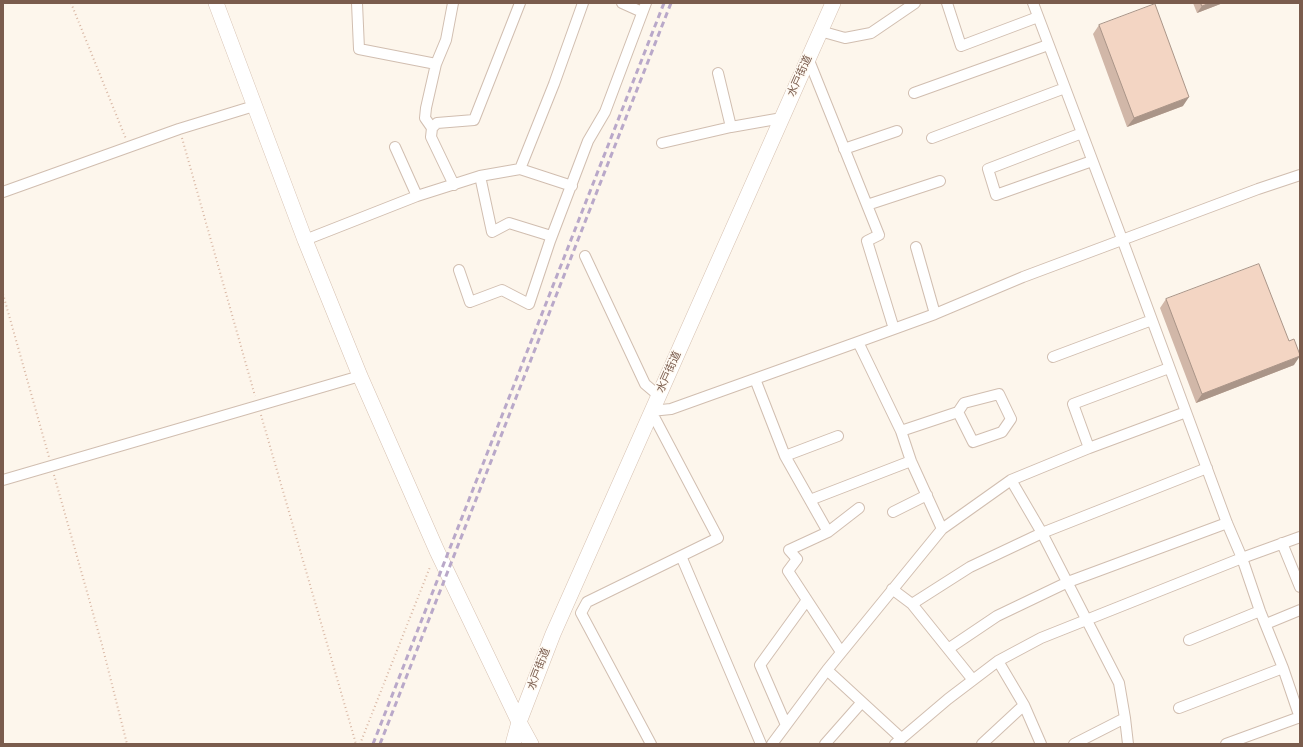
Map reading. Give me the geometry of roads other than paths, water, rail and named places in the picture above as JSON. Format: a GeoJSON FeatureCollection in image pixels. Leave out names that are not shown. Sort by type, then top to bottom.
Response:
{"type":"FeatureCollection","features":[{"type":"Feature","properties":{"kind":"main road"},"geometry":{"type":"LineString","coordinates":[[216,3],[305,240],[360,376],[436,551],[531,744]]}},
{"type":"Feature","properties":{"kind":"main road","name":"水戸街道"},"geometry":{"type":"LineString","coordinates":[[514,744],[519,722],[567,602],[833,3]]}},
{"type":"Feature","properties":{"kind":"street"},"geometry":{"type":"LineString","coordinates":[[357,3],[359,49],[436,64]]}},
{"type":"Feature","properties":{"kind":"street"},"geometry":{"type":"LineString","coordinates":[[432,128],[425,118],[426,108],[436,64],[446,40],[453,3]]}},
{"type":"Feature","properties":{"kind":"street"},"geometry":{"type":"LineString","coordinates":[[454,184],[431,138],[432,128],[437,123],[474,120],[520,3]]}},
{"type":"Feature","properties":{"kind":"street"},"geometry":{"type":"LineString","coordinates":[[520,169],[554,84],[583,3]]}},
{"type":"Feature","properties":{"kind":"street"},"geometry":{"type":"LineString","coordinates":[[459,270],[470,302],[502,290],[529,304],[551,236],[572,186],[588,141],[605,112],[644,7],[622,3]]}},
{"type":"Feature","properties":{"kind":"street"},"geometry":{"type":"LineString","coordinates":[[820,31],[845,38],[871,33],[915,3]]}},
{"type":"Feature","properties":{"kind":"street"},"geometry":{"type":"LineString","coordinates":[[947,3],[961,46],[1038,17]]}},
{"type":"Feature","properties":{"kind":"street"},"geometry":{"type":"LineString","coordinates":[[1033,3],[1227,523],[1242,558],[1260,611],[1283,668],[1300,717],[1226,744]]}},
{"type":"Feature","properties":{"kind":"street"},"geometry":{"type":"LineString","coordinates":[[914,93],[1048,45]]}},
{"type":"Feature","properties":{"kind":"street"},"geometry":{"type":"LineString","coordinates":[[808,58],[879,235],[867,241],[894,329]]}},
{"type":"Feature","properties":{"kind":"street"},"geometry":{"type":"LineString","coordinates":[[718,73],[731,127]]}},
{"type":"Feature","properties":{"kind":"street"},"geometry":{"type":"LineString","coordinates":[[932,138],[1065,88]]}},
{"type":"Feature","properties":{"kind":"street"},"geometry":{"type":"LineString","coordinates":[[3,192],[179,129],[254,106]]}},
{"type":"Feature","properties":{"kind":"street"},"geometry":{"type":"LineString","coordinates":[[662,143],[731,127],[782,118]]}},
{"type":"Feature","properties":{"kind":"street"},"geometry":{"type":"LineString","coordinates":[[844,149],[897,131]]}},
{"type":"Feature","properties":{"kind":"street"},"geometry":{"type":"LineString","coordinates":[[1082,134],[988,169],[996,195],[1092,161]]}},
{"type":"Feature","properties":{"kind":"street"},"geometry":{"type":"LineString","coordinates":[[395,147],[417,196]]}},
{"type":"Feature","properties":{"kind":"street"},"geometry":{"type":"LineString","coordinates":[[305,240],[417,196],[480,176],[520,169],[572,186]]}},
{"type":"Feature","properties":{"kind":"street"},"geometry":{"type":"LineString","coordinates":[[651,744],[581,613],[587,602],[718,538],[651,411],[671,409],[894,329],[1023,277],[1258,189],[1300,175]]}},
{"type":"Feature","properties":{"kind":"street"},"geometry":{"type":"LineString","coordinates":[[480,176],[492,232],[509,222],[551,236]]}},
{"type":"Feature","properties":{"kind":"street"},"geometry":{"type":"LineString","coordinates":[[867,205],[940,181]]}},
{"type":"Feature","properties":{"kind":"street"},"geometry":{"type":"LineString","coordinates":[[916,247],[934,314]]}},
{"type":"Feature","properties":{"kind":"street"},"geometry":{"type":"LineString","coordinates":[[585,256],[645,384],[658,395]]}},
{"type":"Feature","properties":{"kind":"street"},"geometry":{"type":"LineString","coordinates":[[1054,357],[1152,320]]}},
{"type":"Feature","properties":{"kind":"street"},"geometry":{"type":"LineString","coordinates":[[858,342],[901,431],[911,461],[942,529]]}},
{"type":"Feature","properties":{"kind":"street"},"geometry":{"type":"LineString","coordinates":[[1089,448],[1073,404],[1169,368]]}},
{"type":"Feature","properties":{"kind":"street"},"geometry":{"type":"LineString","coordinates":[[3,480],[360,376]]}},
{"type":"Feature","properties":{"kind":"street"},"geometry":{"type":"LineString","coordinates":[[755,379],[785,456],[828,532]]}},
{"type":"Feature","properties":{"kind":"street"},"geometry":{"type":"LineString","coordinates":[[901,431],[958,412],[964,403],[999,394],[1010,419],[1002,432],[973,442],[958,412]]}},
{"type":"Feature","properties":{"kind":"street"},"geometry":{"type":"LineString","coordinates":[[772,744],[841,652],[942,529],[1011,480],[1089,448],[1186,412]]}},
{"type":"Feature","properties":{"kind":"street"},"geometry":{"type":"LineString","coordinates":[[785,456],[838,436]]}},
{"type":"Feature","properties":{"kind":"street"},"geometry":{"type":"LineString","coordinates":[[810,500],[911,461]]}},
{"type":"Feature","properties":{"kind":"street"},"geometry":{"type":"LineString","coordinates":[[912,604],[970,567],[1042,533],[1207,468]]}},
{"type":"Feature","properties":{"kind":"street"},"geometry":{"type":"LineString","coordinates":[[1011,480],[1042,533],[1119,683],[1128,744]]}},
{"type":"Feature","properties":{"kind":"street"},"geometry":{"type":"LineString","coordinates":[[893,512],[927,495]]}},
{"type":"Feature","properties":{"kind":"street"},"geometry":{"type":"LineString","coordinates":[[841,652],[788,571],[797,559],[789,550],[828,532],[859,508]]}},
{"type":"Feature","properties":{"kind":"street"},"geometry":{"type":"LineString","coordinates":[[948,649],[997,616],[1068,582],[1227,523]]}},
{"type":"Feature","properties":{"kind":"street"},"geometry":{"type":"LineString","coordinates":[[827,670],[862,702],[898,741],[948,699],[998,661],[1041,638],[1242,558],[1300,537]]}},
{"type":"Feature","properties":{"kind":"street"},"geometry":{"type":"LineString","coordinates":[[1282,543],[1300,587]]}},
{"type":"Feature","properties":{"kind":"street"},"geometry":{"type":"LineString","coordinates":[[681,556],[761,744]]}},
{"type":"Feature","properties":{"kind":"street"},"geometry":{"type":"LineString","coordinates":[[892,589],[912,604],[973,680]]}},
{"type":"Feature","properties":{"kind":"street"},"geometry":{"type":"LineString","coordinates":[[786,725],[760,665],[807,600]]}},
{"type":"Feature","properties":{"kind":"street"},"geometry":{"type":"LineString","coordinates":[[567,602],[584,607]]}},
{"type":"Feature","properties":{"kind":"street"},"geometry":{"type":"LineString","coordinates":[[1266,624],[1300,610]]}},
{"type":"Feature","properties":{"kind":"street"},"geometry":{"type":"LineString","coordinates":[[1189,640],[1260,611]]}},
{"type":"Feature","properties":{"kind":"street"},"geometry":{"type":"LineString","coordinates":[[998,661],[1024,705],[1041,744]]}},
{"type":"Feature","properties":{"kind":"street"},"geometry":{"type":"LineString","coordinates":[[1179,708],[1283,668]]}},
{"type":"Feature","properties":{"kind":"street"},"geometry":{"type":"LineString","coordinates":[[825,744],[862,702]]}},
{"type":"Feature","properties":{"kind":"street"},"geometry":{"type":"LineString","coordinates":[[982,744],[1024,705]]}},
{"type":"Feature","properties":{"kind":"street"},"geometry":{"type":"LineString","coordinates":[[1074,744],[1125,718]]}},
{"type":"Feature","properties":{"kind":"railway"},"geometry":{"type":"LineString","coordinates":[[373,744],[664,3]]}},
{"type":"Feature","properties":{"kind":"railway"},"geometry":{"type":"LineString","coordinates":[[380,744],[671,3]]}}]}
